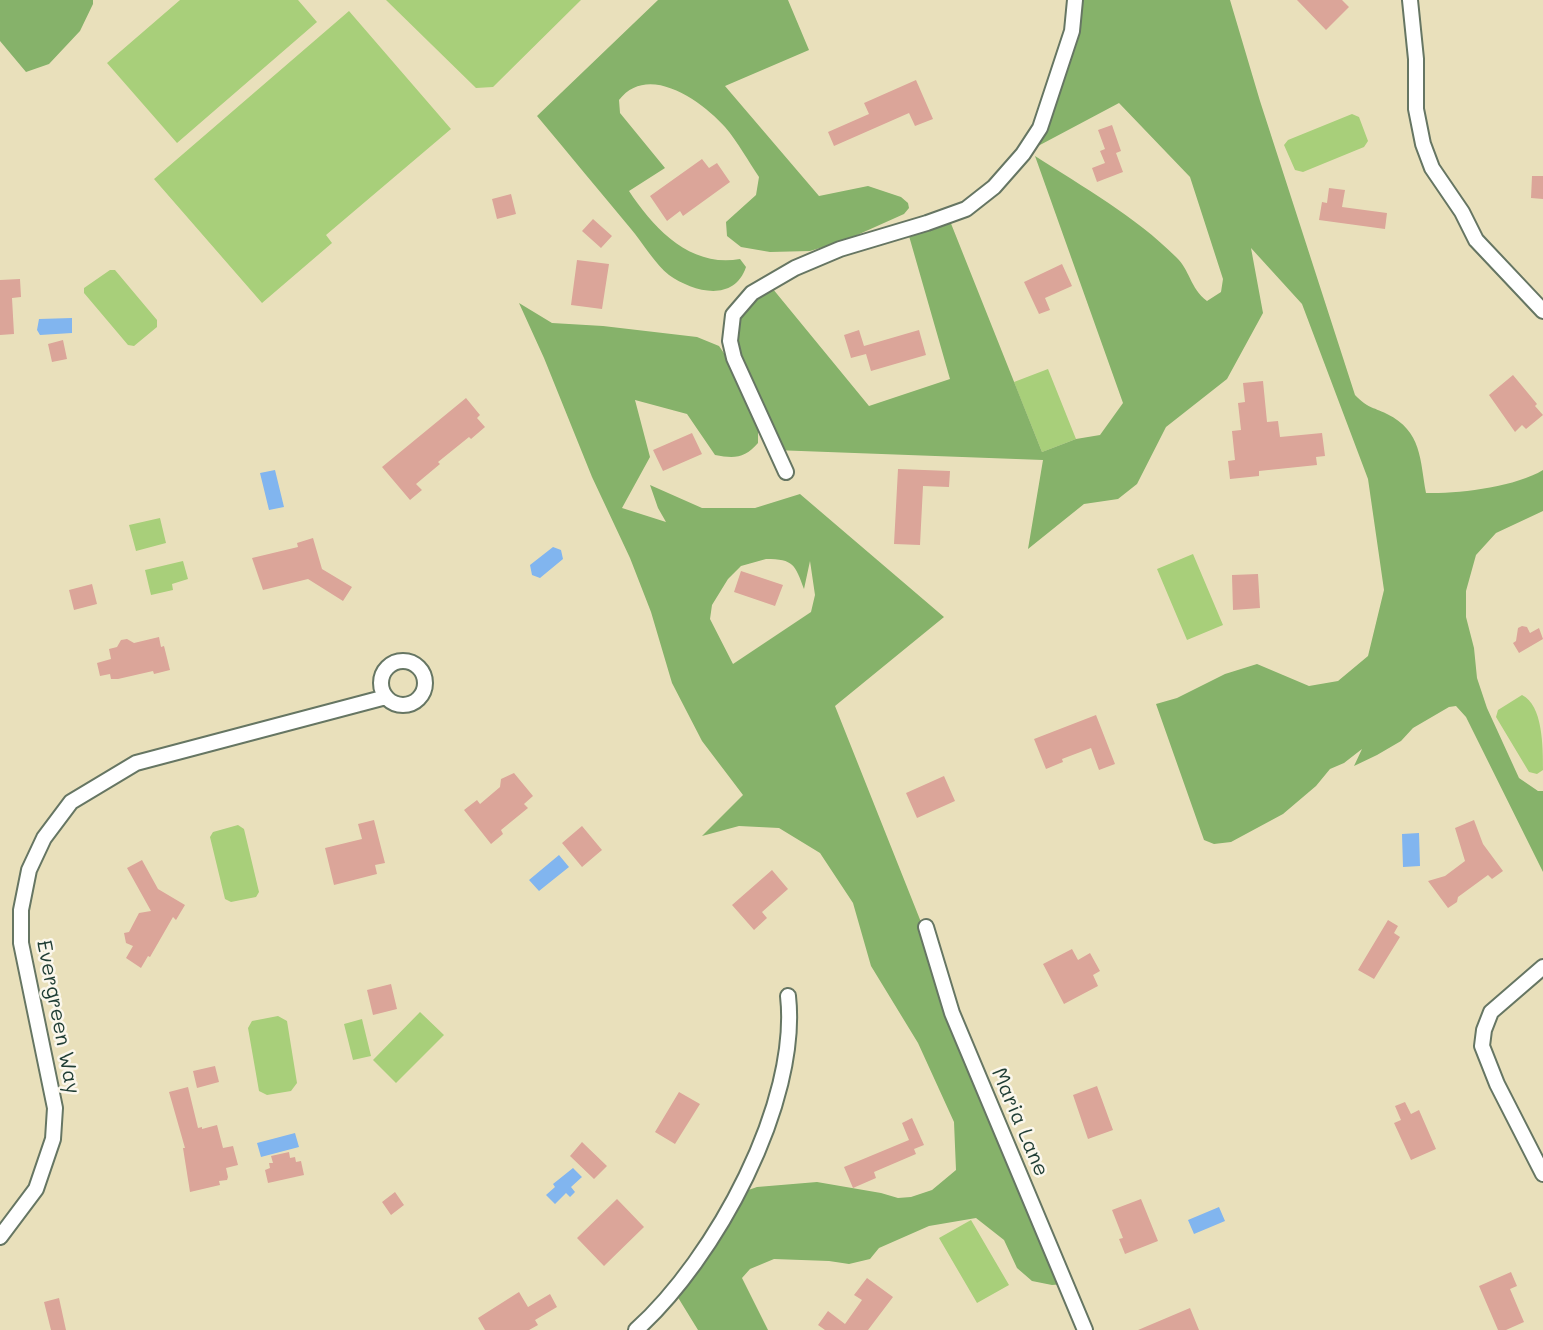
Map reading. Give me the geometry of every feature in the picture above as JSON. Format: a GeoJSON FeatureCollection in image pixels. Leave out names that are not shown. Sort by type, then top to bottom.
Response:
{"type":"FeatureCollection","features":[{"type":"Feature","properties":{"kind":"street"},"geometry":{"type":"LineString","coordinates":[[786,472],[734,358],[730,328],[738,307],[751,293],[795,268],[840,249],[966,209],[982,197],[1023,154],[1040,128],[1072,32],[1075,0]]}},
{"type":"Feature","properties":{"kind":"street"},"geometry":{"type":"LineString","coordinates":[[1410,0],[1416,59],[1416,109],[1423,144],[1432,167],[1462,212],[1476,240],[1543,311]]}},
{"type":"Feature","properties":{"kind":"street","name":"Evergreen Way"},"geometry":{"type":"LineString","coordinates":[[0,1237],[36,1189],[53,1139],[55,1108],[21,943],[21,910],[29,870],[44,838],[71,802],[135,763],[386,697]]}},
{"type":"Feature","properties":{"kind":"street","name":"Maria Lane"},"geometry":{"type":"LineString","coordinates":[[926,927],[952,1013],[1085,1330]]}},
{"type":"Feature","properties":{"kind":"street"},"geometry":{"type":"LineString","coordinates":[[1543,967],[1491,1012],[1484,1030],[1482,1046],[1497,1084],[1543,1174]]}},
{"type":"Feature","properties":{"kind":"street"},"geometry":{"type":"LineString","coordinates":[[636,1330],[682,1280],[706,1247],[737,1194],[762,1138],[778,1091],[790,1038],[788,996]]}},
{"type":"Feature","properties":{"kind":"green space"},"geometry":{"type":"Polygon","coordinates":[[[0,0],[93,0],[93,4],[80,31],[49,64],[26,72],[0,41],[0,0]]]}},
{"type":"Feature","properties":{"kind":"green space"},"geometry":{"type":"Polygon","coordinates":[[[180,0],[298,0],[317,22],[177,143],[107,63],[180,0]]]}},
{"type":"Feature","properties":{"kind":"green space"},"geometry":{"type":"Polygon","coordinates":[[[386,0],[581,0],[493,87],[476,88],[386,0]]]}},
{"type":"Feature","properties":{"kind":"green space"},"geometry":{"type":"Polygon","coordinates":[[[658,0],[788,0],[809,50],[725,86],[819,196],[868,186],[901,197],[908,203],[909,208],[904,214],[846,240],[810,251],[770,252],[741,247],[727,236],[726,222],[756,195],[759,177],[730,133],[703,106],[674,90],[659,85],[645,85],[631,89],[619,100],[620,113],[665,168],[629,191],[650,219],[675,243],[706,258],[740,259],[746,267],[732,286],[712,291],[689,286],[664,271],[537,116],[658,0]]]}},
{"type":"Feature","properties":{"kind":"green space"},"geometry":{"type":"Polygon","coordinates":[[[1075,0],[1230,0],[1355,395],[1407,429],[1420,458],[1426,493],[1486,488],[1517,481],[1543,470],[1543,511],[1496,533],[1476,555],[1466,591],[1466,617],[1474,648],[1477,678],[1487,708],[1519,778],[1538,791],[1543,791],[1543,872],[1466,717],[1456,706],[1449,707],[1413,728],[1401,741],[1354,766],[1362,749],[1344,763],[1330,769],[1316,786],[1283,814],[1231,842],[1214,844],[1204,840],[1156,704],[1177,698],[1225,674],[1257,664],[1309,686],[1338,681],[1368,656],[1384,590],[1368,479],[1302,304],[1251,248],[1263,313],[1227,379],[1166,427],[1137,484],[1118,499],[1084,504],[1028,549],[1043,460],[774,450],[730,328],[768,283],[869,406],[950,379],[907,229],[948,216],[1042,452],[1076,439],[1100,435],[1123,403],[1035,156],[1108,203],[1160,242],[1181,262],[1201,296],[1207,301],[1221,292],[1223,279],[1190,177],[1119,103],[1023,154],[1040,128],[1075,0]]]}},
{"type":"Feature","properties":{"kind":"green space"},"geometry":{"type":"Polygon","coordinates":[[[349,11],[451,129],[326,235],[332,243],[262,303],[154,179],[349,11]]]}},
{"type":"Feature","properties":{"kind":"green space"},"geometry":{"type":"Polygon","coordinates":[[[1352,114],[1359,117],[1368,141],[1364,147],[1303,172],[1295,170],[1284,145],[1288,140],[1352,114]]]}},
{"type":"Feature","properties":{"kind":"green space"},"geometry":{"type":"Polygon","coordinates":[[[110,270],[115,270],[157,320],[157,327],[134,346],[128,345],[84,293],[84,288],[110,270]]]}},
{"type":"Feature","properties":{"kind":"green space"},"geometry":{"type":"Polygon","coordinates":[[[519,303],[552,323],[697,337],[719,346],[758,422],[758,443],[749,452],[739,456],[715,455],[687,414],[635,400],[650,457],[622,508],[666,522],[650,485],[702,508],[755,508],[800,494],[944,617],[835,706],[1065,1284],[1052,1285],[1032,1281],[1017,1268],[1004,1240],[976,1218],[929,1226],[879,1248],[870,1259],[849,1264],[774,1259],[750,1269],[742,1278],[768,1330],[698,1330],[674,1291],[737,1194],[757,1187],[817,1182],[898,1198],[911,1197],[932,1190],[956,1170],[954,1122],[918,1043],[871,966],[853,903],[820,853],[779,828],[739,826],[702,836],[743,795],[702,741],[672,683],[651,612],[630,558],[592,477],[519,303]],[[766,559],[741,566],[728,579],[712,605],[710,619],[733,664],[811,612],[815,595],[810,561],[804,589],[792,565],[782,560],[766,559]]]}},
{"type":"Feature","properties":{"kind":"green space"},"geometry":{"type":"Polygon","coordinates":[[[1048,369],[1076,439],[1042,452],[1014,382],[1048,369]]]}},
{"type":"Feature","properties":{"kind":"green space"},"geometry":{"type":"Polygon","coordinates":[[[160,518],[166,543],[136,551],[129,525],[160,518]]]}},
{"type":"Feature","properties":{"kind":"green space"},"geometry":{"type":"Polygon","coordinates":[[[1193,554],[1223,625],[1187,640],[1157,569],[1193,554]]]}},
{"type":"Feature","properties":{"kind":"green space"},"geometry":{"type":"Polygon","coordinates":[[[183,561],[188,579],[172,584],[173,590],[151,595],[145,570],[183,561]]]}},
{"type":"Feature","properties":{"kind":"green space"},"geometry":{"type":"Polygon","coordinates":[[[1522,695],[1529,700],[1538,717],[1543,770],[1537,774],[1529,772],[1496,717],[1498,710],[1522,695]]]}},
{"type":"Feature","properties":{"kind":"green space"},"geometry":{"type":"Polygon","coordinates":[[[238,825],[244,829],[259,892],[256,897],[231,902],[225,899],[210,837],[213,832],[238,825]]]}},
{"type":"Feature","properties":{"kind":"green space"},"geometry":{"type":"Polygon","coordinates":[[[420,1012],[444,1035],[396,1083],[373,1060],[420,1012]]]}},
{"type":"Feature","properties":{"kind":"green space"},"geometry":{"type":"Polygon","coordinates":[[[278,1016],[287,1021],[297,1083],[291,1091],[267,1095],[259,1091],[248,1028],[252,1021],[278,1016]]]}},
{"type":"Feature","properties":{"kind":"green space"},"geometry":{"type":"Polygon","coordinates":[[[362,1019],[371,1056],[353,1060],[344,1024],[362,1019]]]}},
{"type":"Feature","properties":{"kind":"green space"},"geometry":{"type":"Polygon","coordinates":[[[971,1220],[1009,1285],[977,1303],[939,1238],[971,1220]]]}},
{"type":"Feature","properties":{"kind":"water"},"geometry":{"type":"Polygon","coordinates":[[[72,318],[72,333],[40,335],[37,330],[39,319],[72,318]]]}},
{"type":"Feature","properties":{"kind":"water"},"geometry":{"type":"Polygon","coordinates":[[[275,470],[284,507],[269,510],[260,473],[275,470]]]}},
{"type":"Feature","properties":{"kind":"water"},"geometry":{"type":"Polygon","coordinates":[[[553,547],[561,550],[563,559],[540,578],[532,575],[530,565],[553,547]]]}},
{"type":"Feature","properties":{"kind":"water"},"geometry":{"type":"Polygon","coordinates":[[[1419,833],[1420,866],[1403,867],[1402,834],[1419,833]]]}},
{"type":"Feature","properties":{"kind":"water"},"geometry":{"type":"Polygon","coordinates":[[[559,855],[569,867],[539,891],[529,880],[559,855]]]}},
{"type":"Feature","properties":{"kind":"water"},"geometry":{"type":"Polygon","coordinates":[[[295,1133],[299,1147],[261,1157],[257,1143],[295,1133]]]}},
{"type":"Feature","properties":{"kind":"water"},"geometry":{"type":"Polygon","coordinates":[[[573,1168],[582,1177],[571,1187],[575,1192],[570,1197],[566,1193],[555,1204],[546,1195],[555,1187],[553,1184],[573,1168]]]}},
{"type":"Feature","properties":{"kind":"water"},"geometry":{"type":"Polygon","coordinates":[[[1219,1207],[1225,1221],[1194,1234],[1188,1220],[1219,1207]]]}},
{"type":"Feature","properties":{"kind":"building"},"geometry":{"type":"Polygon","coordinates":[[[1297,0],[1342,0],[1349,7],[1326,30],[1297,0]]]}},
{"type":"Feature","properties":{"kind":"building"},"geometry":{"type":"Polygon","coordinates":[[[916,80],[933,119],[915,126],[909,113],[834,146],[828,132],[869,114],[864,103],[916,80]]]}},
{"type":"Feature","properties":{"kind":"building"},"geometry":{"type":"Polygon","coordinates":[[[1112,125],[1121,151],[1116,153],[1123,172],[1097,182],[1092,168],[1105,163],[1100,151],[1105,149],[1098,130],[1112,125]]]}},
{"type":"Feature","properties":{"kind":"building"},"geometry":{"type":"Polygon","coordinates":[[[702,159],[709,168],[717,163],[730,182],[683,216],[680,211],[667,221],[650,196],[702,159]]]}},
{"type":"Feature","properties":{"kind":"building"},"geometry":{"type":"Polygon","coordinates":[[[1532,176],[1543,176],[1543,199],[1531,198],[1532,176]]]}},
{"type":"Feature","properties":{"kind":"building"},"geometry":{"type":"Polygon","coordinates":[[[1329,188],[1345,190],[1342,207],[1387,213],[1385,229],[1319,220],[1322,202],[1327,203],[1329,188]]]}},
{"type":"Feature","properties":{"kind":"building"},"geometry":{"type":"Polygon","coordinates":[[[511,194],[516,214],[497,219],[492,199],[511,194]]]}},
{"type":"Feature","properties":{"kind":"building"},"geometry":{"type":"Polygon","coordinates":[[[593,219],[612,236],[601,248],[582,231],[593,219]]]}},
{"type":"Feature","properties":{"kind":"building"},"geometry":{"type":"Polygon","coordinates":[[[577,260],[609,264],[602,309],[571,305],[577,260]]]}},
{"type":"Feature","properties":{"kind":"building"},"geometry":{"type":"Polygon","coordinates":[[[1062,264],[1072,286],[1045,298],[1050,310],[1039,314],[1024,282],[1062,264]]]}},
{"type":"Feature","properties":{"kind":"building"},"geometry":{"type":"Polygon","coordinates":[[[20,279],[21,297],[12,298],[14,334],[0,335],[0,280],[20,279]]]}},
{"type":"Feature","properties":{"kind":"building"},"geometry":{"type":"Polygon","coordinates":[[[859,330],[864,346],[919,330],[926,355],[871,371],[866,354],[851,358],[844,335],[859,330]]]}},
{"type":"Feature","properties":{"kind":"building"},"geometry":{"type":"Polygon","coordinates":[[[63,340],[67,359],[52,362],[48,344],[63,340]]]}},
{"type":"Feature","properties":{"kind":"building"},"geometry":{"type":"Polygon","coordinates":[[[1513,375],[1543,415],[1526,429],[1522,425],[1515,432],[1489,395],[1513,375]]]}},
{"type":"Feature","properties":{"kind":"building"},"geometry":{"type":"Polygon","coordinates":[[[1263,381],[1267,422],[1278,421],[1280,437],[1322,433],[1325,456],[1316,457],[1317,465],[1259,471],[1259,476],[1230,479],[1228,461],[1235,460],[1232,431],[1241,430],[1238,403],[1245,402],[1243,383],[1263,381]]]}},
{"type":"Feature","properties":{"kind":"building"},"geometry":{"type":"Polygon","coordinates":[[[466,398],[480,415],[477,418],[485,427],[438,462],[440,464],[416,484],[422,490],[410,500],[382,467],[466,398]]]}},
{"type":"Feature","properties":{"kind":"building"},"geometry":{"type":"Polygon","coordinates":[[[692,433],[702,454],[663,471],[653,450],[692,433]]]}},
{"type":"Feature","properties":{"kind":"building"},"geometry":{"type":"Polygon","coordinates":[[[898,469],[950,471],[949,487],[923,486],[920,545],[894,544],[898,469]]]}},
{"type":"Feature","properties":{"kind":"building"},"geometry":{"type":"Polygon","coordinates":[[[313,538],[322,569],[352,587],[343,601],[308,579],[263,590],[252,558],[298,547],[297,543],[313,538]]]}},
{"type":"Feature","properties":{"kind":"building"},"geometry":{"type":"Polygon","coordinates":[[[741,571],[783,585],[775,606],[734,592],[741,571]]]}},
{"type":"Feature","properties":{"kind":"building"},"geometry":{"type":"Polygon","coordinates":[[[1258,574],[1260,608],[1233,610],[1232,575],[1258,574]]]}},
{"type":"Feature","properties":{"kind":"building"},"geometry":{"type":"Polygon","coordinates":[[[92,584],[97,604],[74,610],[69,590],[92,584]]]}},
{"type":"Feature","properties":{"kind":"building"},"geometry":{"type":"Polygon","coordinates":[[[1527,627],[1530,633],[1539,628],[1543,639],[1519,653],[1513,643],[1516,641],[1518,628],[1527,627]]]}},
{"type":"Feature","properties":{"kind":"building"},"geometry":{"type":"Polygon","coordinates":[[[159,637],[170,670],[118,679],[111,679],[110,674],[100,676],[97,663],[111,659],[109,649],[117,647],[121,640],[127,639],[134,643],[159,637]]]}},
{"type":"Feature","properties":{"kind":"building"},"geometry":{"type":"Polygon","coordinates":[[[1096,715],[1115,764],[1099,770],[1091,748],[1062,759],[1063,762],[1046,769],[1034,739],[1096,715]]]}},
{"type":"Feature","properties":{"kind":"building"},"geometry":{"type":"Polygon","coordinates":[[[514,773],[533,796],[524,804],[528,808],[501,830],[503,834],[491,844],[464,810],[477,800],[480,804],[500,787],[501,779],[514,773]]]}},
{"type":"Feature","properties":{"kind":"building"},"geometry":{"type":"Polygon","coordinates":[[[944,776],[955,801],[917,818],[906,793],[944,776]]]}},
{"type":"Feature","properties":{"kind":"building"},"geometry":{"type":"Polygon","coordinates":[[[374,820],[385,863],[375,865],[377,874],[334,885],[325,848],[362,839],[358,824],[374,820]]]}},
{"type":"Feature","properties":{"kind":"building"},"geometry":{"type":"Polygon","coordinates":[[[1474,820],[1483,844],[1503,871],[1492,879],[1488,875],[1458,897],[1457,902],[1448,908],[1428,881],[1445,876],[1465,861],[1455,828],[1474,820]]]}},
{"type":"Feature","properties":{"kind":"building"},"geometry":{"type":"Polygon","coordinates":[[[582,826],[602,850],[582,867],[562,843],[582,826]]]}},
{"type":"Feature","properties":{"kind":"building"},"geometry":{"type":"Polygon","coordinates":[[[142,860],[158,889],[185,905],[176,920],[173,917],[141,968],[126,958],[133,946],[126,943],[124,933],[129,932],[139,913],[151,911],[127,868],[142,860]]]}},
{"type":"Feature","properties":{"kind":"building"},"geometry":{"type":"Polygon","coordinates":[[[772,870],[788,889],[762,912],[767,918],[754,930],[732,905],[772,870]]]}},
{"type":"Feature","properties":{"kind":"building"},"geometry":{"type":"Polygon","coordinates":[[[1388,920],[1398,926],[1394,933],[1400,937],[1374,979],[1358,970],[1388,920]]]}},
{"type":"Feature","properties":{"kind":"building"},"geometry":{"type":"Polygon","coordinates":[[[1072,949],[1078,960],[1090,953],[1100,971],[1093,975],[1098,986],[1064,1004],[1043,964],[1072,949]]]}},
{"type":"Feature","properties":{"kind":"building"},"geometry":{"type":"Polygon","coordinates":[[[391,984],[397,1009],[373,1015],[367,990],[391,984]]]}},
{"type":"Feature","properties":{"kind":"building"},"geometry":{"type":"Polygon","coordinates":[[[215,1066],[219,1082],[197,1088],[193,1071],[215,1066]]]}},
{"type":"Feature","properties":{"kind":"building"},"geometry":{"type":"Polygon","coordinates":[[[1097,1086],[1113,1130],[1088,1139],[1073,1095],[1097,1086]]]}},
{"type":"Feature","properties":{"kind":"building"},"geometry":{"type":"Polygon","coordinates":[[[188,1087],[198,1128],[217,1125],[223,1148],[233,1146],[238,1165],[226,1168],[227,1180],[219,1181],[220,1185],[190,1192],[185,1148],[169,1092],[188,1087]]]}},
{"type":"Feature","properties":{"kind":"building"},"geometry":{"type":"Polygon","coordinates":[[[679,1092],[700,1104],[675,1144],[655,1132],[679,1092]]]}},
{"type":"Feature","properties":{"kind":"building"},"geometry":{"type":"Polygon","coordinates":[[[1405,1102],[1411,1114],[1419,1110],[1436,1149],[1411,1160],[1394,1123],[1401,1120],[1395,1106],[1405,1102]]]}},
{"type":"Feature","properties":{"kind":"building"},"geometry":{"type":"Polygon","coordinates":[[[912,1118],[924,1145],[914,1149],[916,1154],[874,1172],[876,1178],[853,1188],[844,1167],[909,1140],[902,1123],[912,1118]]]}},
{"type":"Feature","properties":{"kind":"building"},"geometry":{"type":"Polygon","coordinates":[[[582,1142],[607,1166],[594,1179],[570,1156],[582,1142]]]}},
{"type":"Feature","properties":{"kind":"building"},"geometry":{"type":"Polygon","coordinates":[[[289,1152],[290,1158],[295,1157],[296,1162],[301,1161],[304,1175],[268,1183],[265,1170],[270,1168],[269,1163],[273,1163],[271,1156],[289,1152]]]}},
{"type":"Feature","properties":{"kind":"building"},"geometry":{"type":"Polygon","coordinates":[[[395,1192],[404,1205],[391,1215],[382,1202],[395,1192]]]}},
{"type":"Feature","properties":{"kind":"building"},"geometry":{"type":"Polygon","coordinates":[[[617,1199],[644,1227],[604,1266],[577,1238],[617,1199]]]}},
{"type":"Feature","properties":{"kind":"building"},"geometry":{"type":"Polygon","coordinates":[[[1141,1199],[1158,1241],[1125,1254],[1119,1239],[1123,1238],[1112,1210],[1141,1199]]]}},
{"type":"Feature","properties":{"kind":"building"},"geometry":{"type":"Polygon","coordinates":[[[1511,1272],[1517,1286],[1510,1289],[1524,1322],[1506,1330],[1498,1330],[1479,1286],[1511,1272]]]}},
{"type":"Feature","properties":{"kind":"building"},"geometry":{"type":"Polygon","coordinates":[[[867,1278],[893,1297],[868,1330],[825,1330],[818,1325],[828,1311],[845,1324],[862,1300],[854,1295],[867,1278]]]}},
{"type":"Feature","properties":{"kind":"building"},"geometry":{"type":"Polygon","coordinates":[[[519,1292],[528,1307],[550,1294],[557,1307],[535,1320],[538,1325],[529,1330],[485,1330],[478,1318],[519,1292]]]}},
{"type":"Feature","properties":{"kind":"building"},"geometry":{"type":"Polygon","coordinates":[[[59,1298],[66,1330],[51,1330],[44,1302],[59,1298]]]}},
{"type":"Feature","properties":{"kind":"building"},"geometry":{"type":"Polygon","coordinates":[[[1190,1308],[1199,1330],[1138,1330],[1190,1308]]]}}]}
